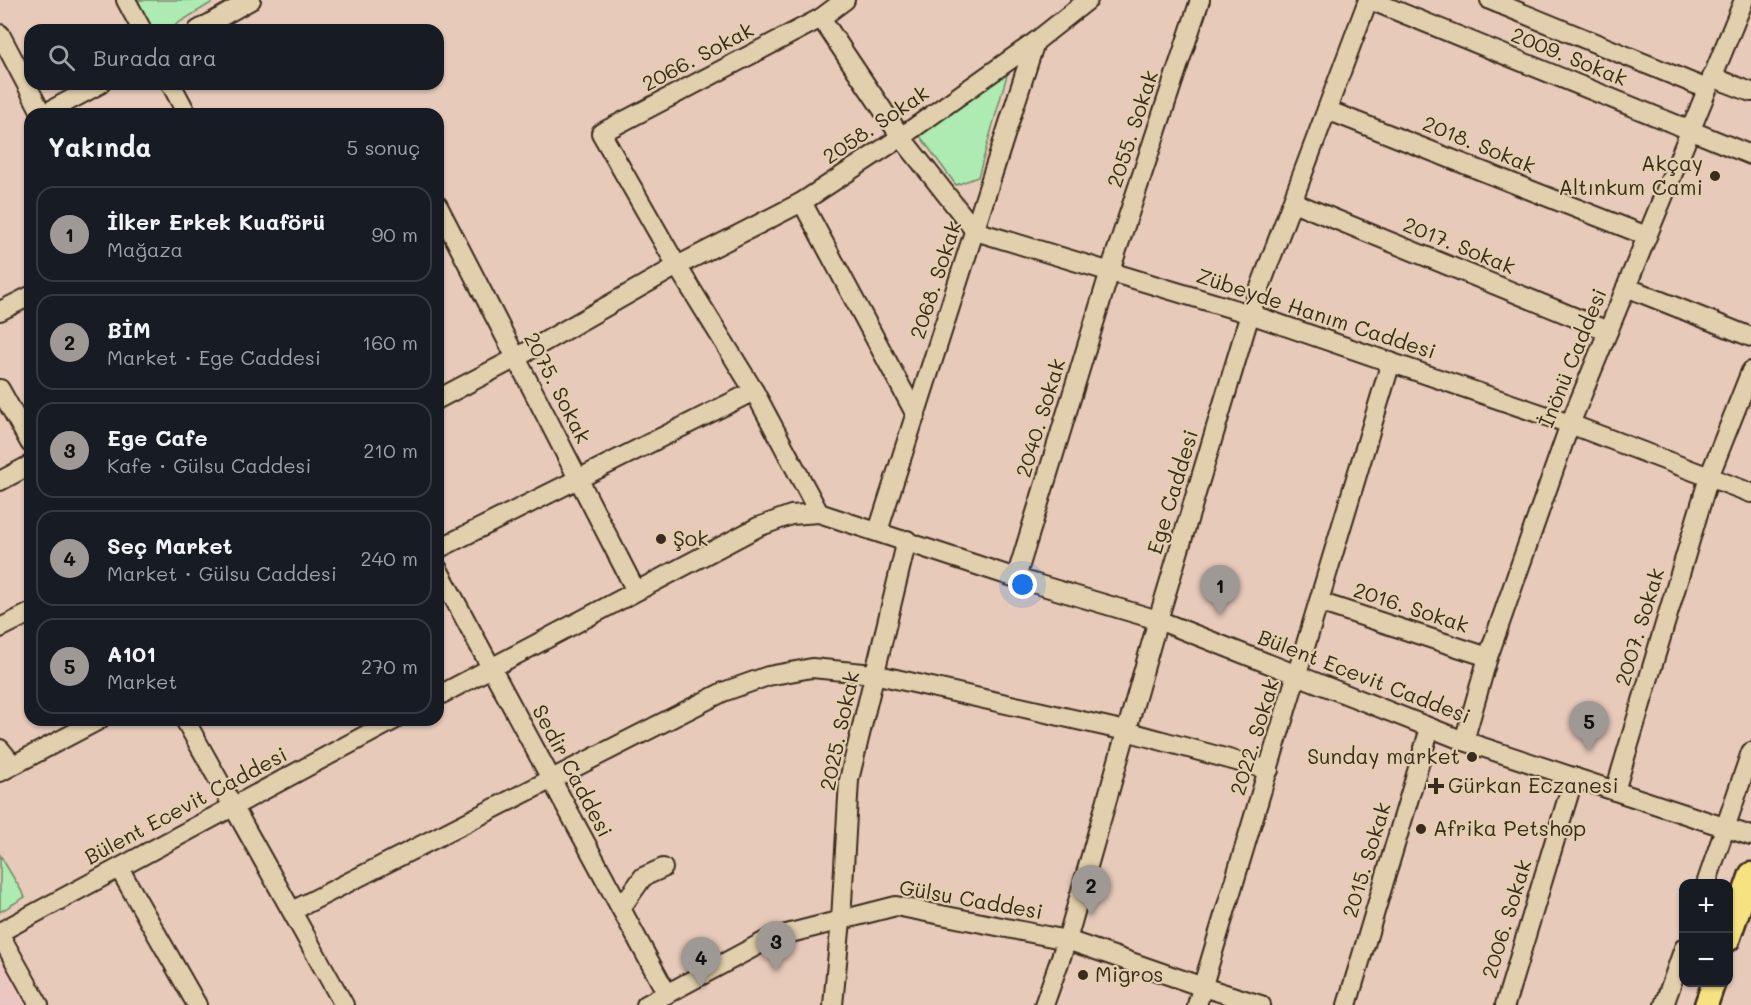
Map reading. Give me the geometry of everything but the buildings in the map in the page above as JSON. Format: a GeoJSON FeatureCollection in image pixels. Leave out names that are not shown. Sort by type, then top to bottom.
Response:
{"type":"FeatureCollection","features":[{"type":"Feature","properties":{"kind":"main road"},"geometry":{"type":"LineString","coordinates":[[1730,933],[1751,874]]}},
{"type":"Feature","properties":{"kind":"main road"},"geometry":{"type":"LineString","coordinates":[[1706,1005],[1712,987]]}},
{"type":"Feature","properties":{"kind":"street"},"geometry":{"type":"LineString","coordinates":[[126,0],[139,24]]}},
{"type":"Feature","properties":{"kind":"street"},"geometry":{"type":"LineString","coordinates":[[209,24],[251,0]]}},
{"type":"Feature","properties":{"kind":"street","name":"2066. Sokak"},"geometry":{"type":"LineString","coordinates":[[677,266],[601,133],[821,18],[845,0]]}},
{"type":"Feature","properties":{"kind":"street","name":"2058. Sokak"},"geometry":{"type":"LineString","coordinates":[[444,396],[516,358],[677,266],[802,202],[901,137],[1035,42],[1088,0]]}},
{"type":"Feature","properties":{"kind":"street","name":"2055. Sokak"},"geometry":{"type":"LineString","coordinates":[[1110,272],[1200,0]]}},
{"type":"Feature","properties":{"kind":"street","name":"Ege Caddesi"},"geometry":{"type":"LineString","coordinates":[[1044,1005],[1066,940],[1158,620],[1250,314],[1369,0]]}},
{"type":"Feature","properties":{"kind":"street","name":"2009. Sokak"},"geometry":{"type":"LineString","coordinates":[[1369,0],[1751,155]]}},
{"type":"Feature","properties":{"kind":"street"},"geometry":{"type":"LineString","coordinates":[[1490,0],[1710,83],[1751,92]]}},
{"type":"Feature","properties":{"kind":"street","name":"İnönü Caddesi"},"geometry":{"type":"LineString","coordinates":[[1464,741],[1488,657],[1569,424],[1744,0]]}},
{"type":"Feature","properties":{"kind":"street"},"geometry":{"type":"LineString","coordinates":[[821,18],[901,137],[975,231]]}},
{"type":"Feature","properties":{"kind":"street"},"geometry":{"type":"LineString","coordinates":[[0,34],[24,79]]}},
{"type":"Feature","properties":{"kind":"street","name":"2068. Sokak"},"geometry":{"type":"LineString","coordinates":[[878,531],[1035,42]]}},
{"type":"Feature","properties":{"kind":"street"},"geometry":{"type":"LineString","coordinates":[[30,90],[40,108]]}},
{"type":"Feature","properties":{"kind":"street"},"geometry":{"type":"LineString","coordinates":[[54,108],[89,90]]}},
{"type":"Feature","properties":{"kind":"street"},"geometry":{"type":"LineString","coordinates":[[174,90],[184,108]]}},
{"type":"Feature","properties":{"kind":"street","name":"2018. Sokak"},"geometry":{"type":"LineString","coordinates":[[1327,110],[1647,236]]}},
{"type":"Feature","properties":{"kind":"street"},"geometry":{"type":"LineString","coordinates":[[802,202],[916,415]]}},
{"type":"Feature","properties":{"kind":"street","name":"2017. Sokak"},"geometry":{"type":"LineString","coordinates":[[1293,202],[1608,331]]}},
{"type":"Feature","properties":{"kind":"street","name":"2075. Sokak"},"geometry":{"type":"LineString","coordinates":[[444,218],[636,591]]}},
{"type":"Feature","properties":{"kind":"street","name":"Zübeyde Hanım Caddesi"},"geometry":{"type":"LineString","coordinates":[[975,231],[1250,314],[1569,424],[1751,493]]}},
{"type":"Feature","properties":{"kind":"street"},"geometry":{"type":"LineString","coordinates":[[677,266],[754,392],[819,513]]}},
{"type":"Feature","properties":{"kind":"street","name":"2040. Sokak"},"geometry":{"type":"LineString","coordinates":[[1016,578],[1110,272]]}},
{"type":"Feature","properties":{"kind":"street"},"geometry":{"type":"LineString","coordinates":[[1626,287],[1751,338]]}},
{"type":"Feature","properties":{"kind":"street"},"geometry":{"type":"LineString","coordinates":[[0,311],[24,299]]}},
{"type":"Feature","properties":{"kind":"street","name":"2022. Sokak"},"geometry":{"type":"LineString","coordinates":[[1197,1005],[1391,362]]}},
{"type":"Feature","properties":{"kind":"street","name":"2007. Sokak"},"geometry":{"type":"LineString","coordinates":[[1615,791],[1709,477],[1751,371]]}},
{"type":"Feature","properties":{"kind":"street"},"geometry":{"type":"LineString","coordinates":[[0,388],[24,432]]}},
{"type":"Feature","properties":{"kind":"street"},"geometry":{"type":"LineString","coordinates":[[444,546],[754,392]]}},
{"type":"Feature","properties":{"kind":"street"},"geometry":{"type":"LineString","coordinates":[[0,481],[24,468]]}},
{"type":"Feature","properties":{"kind":"street","name":"Bülent Ecevit Caddesi"},"geometry":{"type":"LineString","coordinates":[[444,693],[758,527],[791,515],[819,513],[907,540],[1016,578],[1158,620],[1464,741],[1751,836]]}},
{"type":"Feature","properties":{"kind":"street","name":"2025. Sokak"},"geometry":{"type":"LineString","coordinates":[[833,1005],[841,920],[849,780],[907,540]]}},
{"type":"Feature","properties":{"kind":"street","name":"Sedir Caddesi"},"geometry":{"type":"LineString","coordinates":[[444,580],[667,994]]}},
{"type":"Feature","properties":{"kind":"street","name":"2016. Sokak"},"geometry":{"type":"LineString","coordinates":[[1319,602],[1488,657]]}},
{"type":"Feature","properties":{"kind":"street"},"geometry":{"type":"LineString","coordinates":[[0,628],[24,616]]}},
{"type":"Feature","properties":{"kind":"street"},"geometry":{"type":"LineString","coordinates":[[292,911],[723,692],[768,676],[812,668],[874,674],[1126,731],[1269,770]]}},
{"type":"Feature","properties":{"kind":"street"},"geometry":{"type":"LineString","coordinates":[[0,749],[6,769],[88,726]]}},
{"type":"Feature","properties":{"kind":"street"},"geometry":{"type":"LineString","coordinates":[[188,726],[344,1005]]}},
{"type":"Feature","properties":{"kind":"street","name":"Bülent Ecevit Caddesi"},"geometry":{"type":"LineString","coordinates":[[0,934],[383,726]]}},
{"type":"Feature","properties":{"kind":"street","name":"2015. Sokak"},"geometry":{"type":"LineString","coordinates":[[1347,1005],[1430,728]]}},
{"type":"Feature","properties":{"kind":"street"},"geometry":{"type":"LineString","coordinates":[[1708,879],[1751,752]]}},
{"type":"Feature","properties":{"kind":"street","name":"2006. Sokak"},"geometry":{"type":"LineString","coordinates":[[1505,1005],[1574,777]]}},
{"type":"Feature","properties":{"kind":"street"},"geometry":{"type":"LineString","coordinates":[[119,868],[197,1005]]}},
{"type":"Feature","properties":{"kind":"street"},"geometry":{"type":"LineString","coordinates":[[621,908],[643,877],[663,868]]}},
{"type":"Feature","properties":{"kind":"street","name":"Gülsu Caddesi"},"geometry":{"type":"LineString","coordinates":[[646,1005],[771,938],[896,906],[1066,940],[1261,1005]]}},
{"type":"Feature","properties":{"kind":"street"},"geometry":{"type":"LineString","coordinates":[[0,934],[39,1005]]}},
{"type":"Feature","properties":{"kind":"street"},"geometry":{"type":"LineString","coordinates":[[1664,1005],[1679,960]]}},
{"type":"Feature","properties":{"kind":"shaded area"},"geometry":{"type":"Polygon","coordinates":[[[0,957],[26,1005],[0,1005],[0,957]]]}},
{"type":"Feature","properties":{"kind":"green space"},"geometry":{"type":"Polygon","coordinates":[[[135,0],[216,0],[177,24],[149,24],[135,0]]]}},
{"type":"Feature","properties":{"kind":"green space"},"geometry":{"type":"Polygon","coordinates":[[[1009,68],[978,177],[956,185],[917,132],[1009,68]]]}},
{"type":"Feature","properties":{"kind":"green space"},"geometry":{"type":"Polygon","coordinates":[[[0,855],[25,897],[0,912],[0,855]]]}},
{"type":"Feature","properties":{"kind":"place","name":"Akçay Altınkum Cami"},"geometry":{"type":"Point","coordinates":[1715,176]}},
{"type":"Feature","properties":{"kind":"place","name":"Şok"},"geometry":{"type":"Point","coordinates":[661,539]}},
{"type":"Feature","properties":{"kind":"place","name":"İlker Erkek Kuaförü"},"geometry":{"type":"Point","coordinates":[1220,615]}},
{"type":"Feature","properties":{"kind":"place","name":"A101"},"geometry":{"type":"Point","coordinates":[1589,751]}},
{"type":"Feature","properties":{"kind":"place","name":"Sunday market"},"geometry":{"type":"Point","coordinates":[1472,757]}},
{"type":"Feature","properties":{"kind":"place","name":"Gürkan Eczanesi"},"geometry":{"type":"Point","coordinates":[1436,786]}},
{"type":"Feature","properties":{"kind":"place","name":"Afrika Petshop"},"geometry":{"type":"Point","coordinates":[1421,829]}},
{"type":"Feature","properties":{"kind":"place","name":"BİM"},"geometry":{"type":"Point","coordinates":[1091,915]}},
{"type":"Feature","properties":{"kind":"place","name":"Ege Cafe"},"geometry":{"type":"Point","coordinates":[776,971]}},
{"type":"Feature","properties":{"kind":"place","name":"Migros"},"geometry":{"type":"Point","coordinates":[1083,975]}},
{"type":"Feature","properties":{"kind":"place","name":"Seç Market"},"geometry":{"type":"Point","coordinates":[701,987]}}]}
